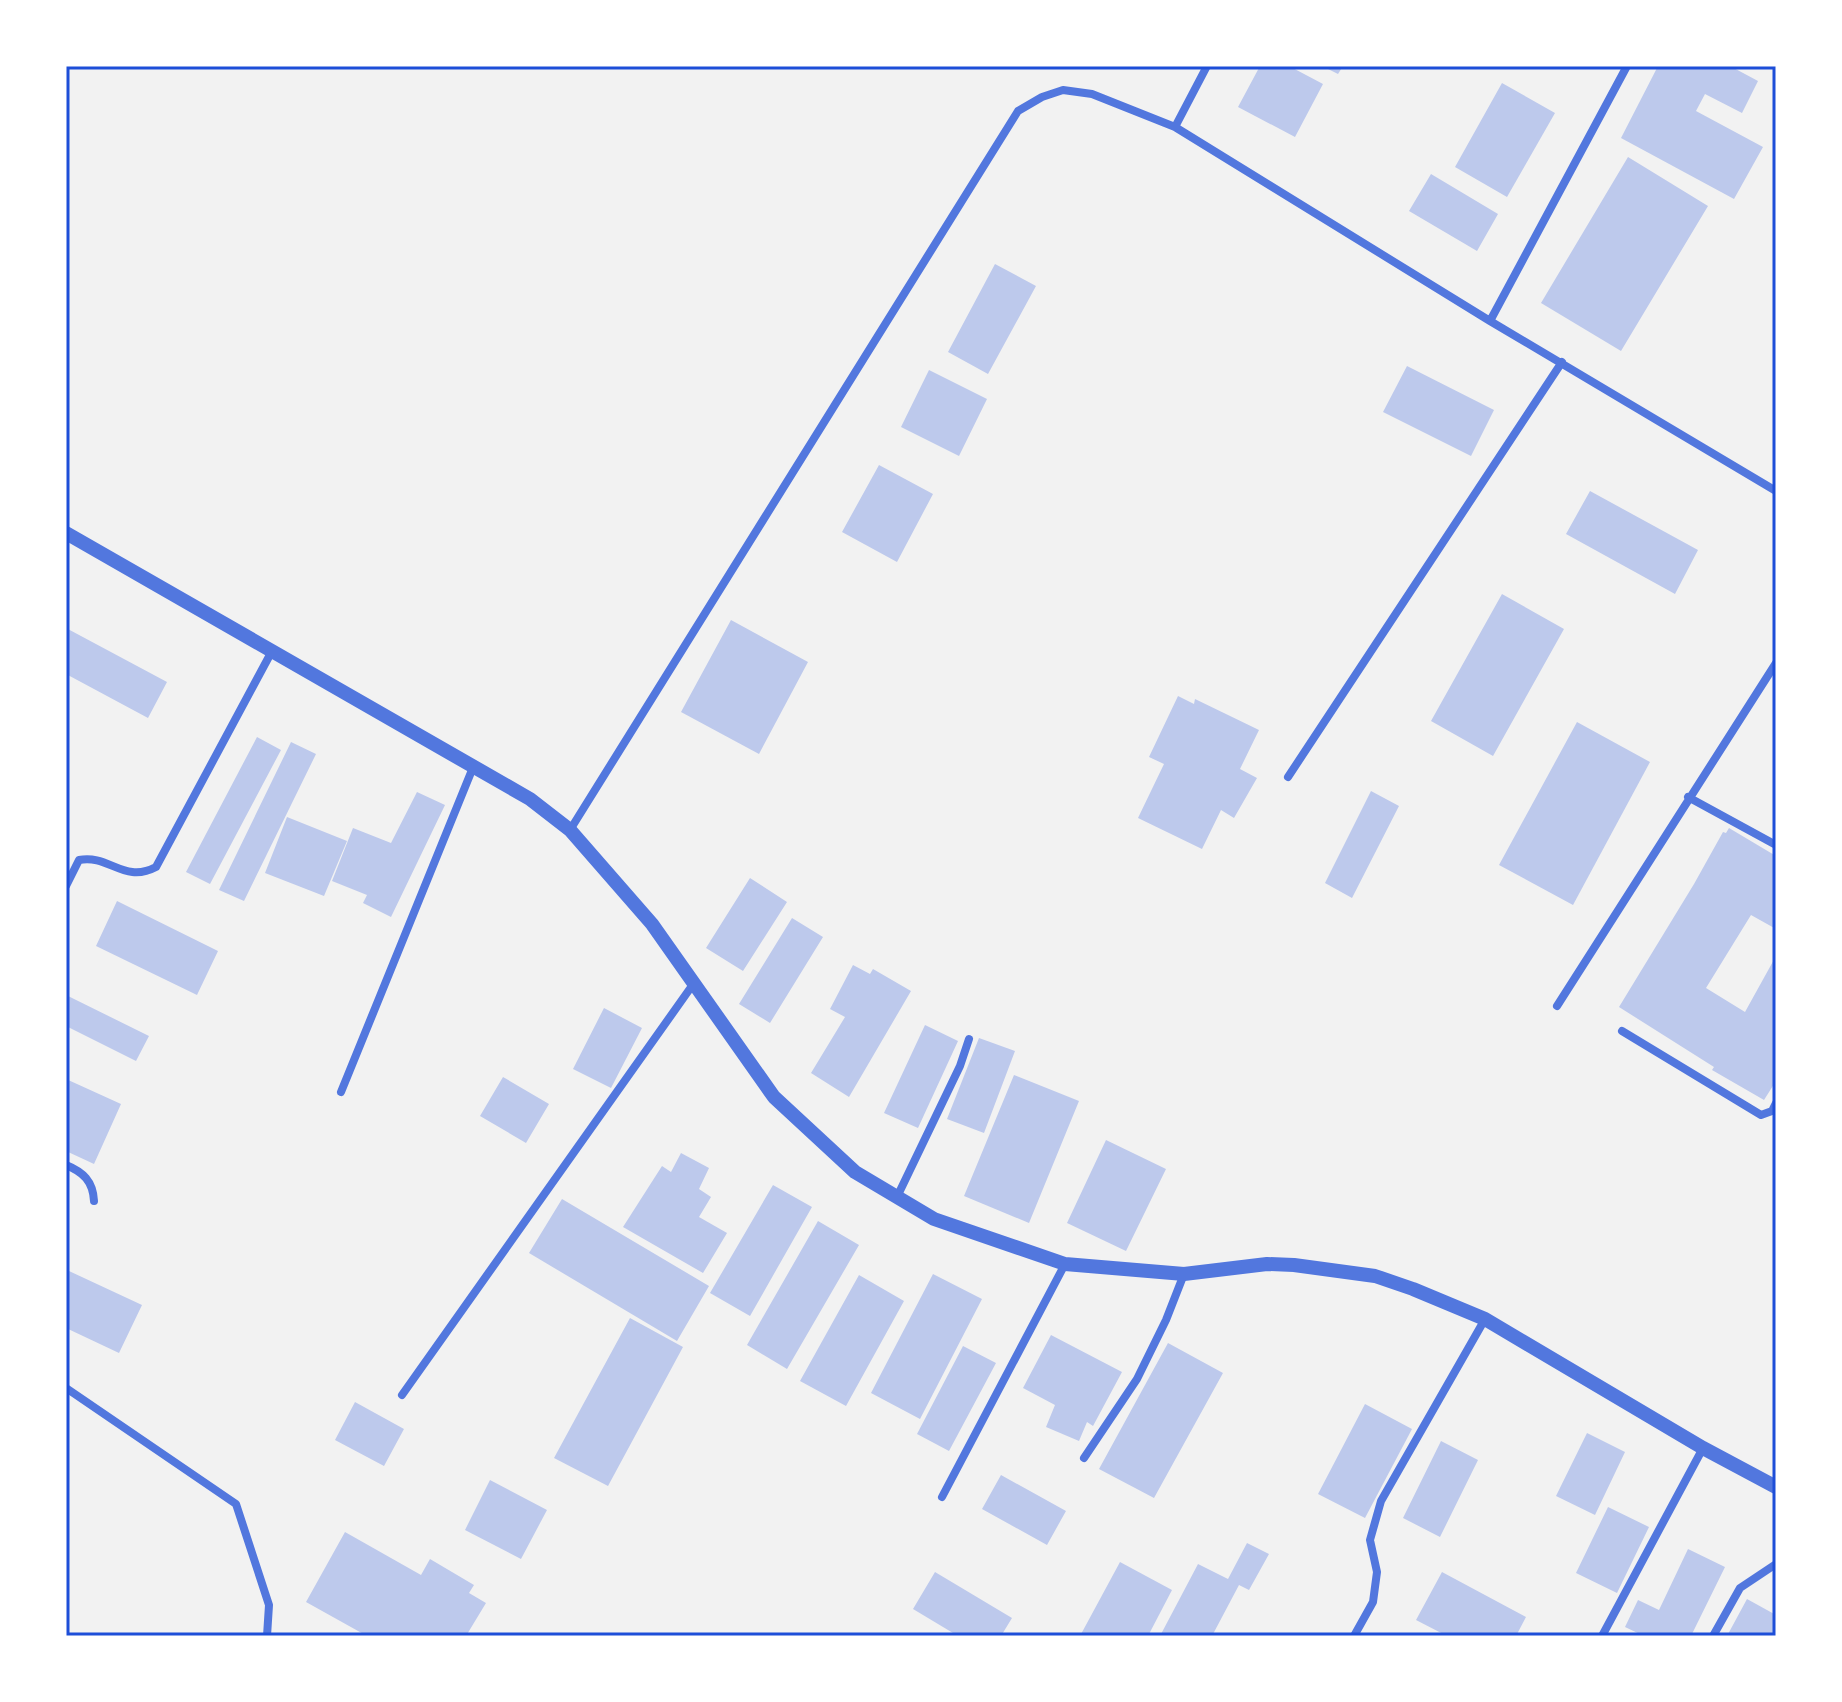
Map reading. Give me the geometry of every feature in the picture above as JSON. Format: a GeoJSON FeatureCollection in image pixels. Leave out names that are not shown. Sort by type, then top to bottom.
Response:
{"type":"FeatureCollection","features":[{"type":"Feature","properties":{"kind":"street"},"geometry":{"type":"LineString","coordinates":[[1175,127],[1207,66]]}},
{"type":"Feature","properties":{"kind":"street"},"geometry":{"type":"LineString","coordinates":[[1490,321],[1627,66]]}},
{"type":"Feature","properties":{"kind":"street"},"geometry":{"type":"LineString","coordinates":[[570,830],[1018,111],[1042,97],[1063,90],[1092,94],[1175,127],[1490,321],[1776,491]]}},
{"type":"Feature","properties":{"kind":"street"},"geometry":{"type":"LineString","coordinates":[[1288,777],[1562,362]]}},
{"type":"Feature","properties":{"kind":"street"},"geometry":{"type":"LineString","coordinates":[[66,533],[474,765],[530,799],[570,830],[652,924],[774,1097],[855,1172],[934,1219],[1065,1264],[1184,1274],[1267,1264],[1375,1276],[1485,1319],[1703,1448],[1776,1487]]}},
{"type":"Feature","properties":{"kind":"street"},"geometry":{"type":"LineString","coordinates":[[66,886],[79,860],[92,858],[122,871],[143,874],[156,867],[272,651]]}},
{"type":"Feature","properties":{"kind":"street"},"geometry":{"type":"LineString","coordinates":[[1557,1006],[1776,663]]}},
{"type":"Feature","properties":{"kind":"street"},"geometry":{"type":"LineString","coordinates":[[341,1092],[474,765]]}},
{"type":"Feature","properties":{"kind":"street"},"geometry":{"type":"LineString","coordinates":[[1688,797],[1776,845]]}},
{"type":"Feature","properties":{"kind":"street"},"geometry":{"type":"LineString","coordinates":[[402,1395],[695,982]]}},
{"type":"Feature","properties":{"kind":"street"},"geometry":{"type":"LineString","coordinates":[[1622,1031],[1761,1115],[1772,1111],[1776,1103]]}},
{"type":"Feature","properties":{"kind":"street"},"geometry":{"type":"LineString","coordinates":[[897,1197],[960,1066],[969,1039]]}},
{"type":"Feature","properties":{"kind":"street"},"geometry":{"type":"LineString","coordinates":[[66,1165],[79,1170],[87,1178],[93,1188],[94,1201]]}},
{"type":"Feature","properties":{"kind":"street"},"geometry":{"type":"LineString","coordinates":[[942,1497],[1065,1264]]}},
{"type":"Feature","properties":{"kind":"street"},"geometry":{"type":"LineString","coordinates":[[1084,1458],[1137,1379],[1184,1274]]}},
{"type":"Feature","properties":{"kind":"street"},"geometry":{"type":"LineString","coordinates":[[1354,1636],[1373,1602],[1377,1572],[1370,1540],[1381,1501],[1485,1319]]}},
{"type":"Feature","properties":{"kind":"street"},"geometry":{"type":"LineString","coordinates":[[66,1388],[236,1504],[269,1605],[267,1636]]}},
{"type":"Feature","properties":{"kind":"street"},"geometry":{"type":"LineString","coordinates":[[1602,1636],[1703,1448]]}},
{"type":"Feature","properties":{"kind":"street"},"geometry":{"type":"LineString","coordinates":[[1713,1636],[1740,1588],[1776,1564]]}},
{"type":"Feature","properties":{"kind":"building"},"geometry":{"type":"Polygon","coordinates":[[[1260,66],[1289,66],[1323,84],[1295,137],[1238,107],[1260,66]]]}},
{"type":"Feature","properties":{"kind":"building"},"geometry":{"type":"Polygon","coordinates":[[[1322,66],[1343,66],[1338,74],[1322,66]]]}},
{"type":"Feature","properties":{"kind":"building"},"geometry":{"type":"Polygon","coordinates":[[[1658,66],[1730,66],[1758,81],[1742,113],[1705,94],[1696,111],[1763,147],[1734,199],[1621,138],[1658,66]]]}},
{"type":"Feature","properties":{"kind":"building"},"geometry":{"type":"Polygon","coordinates":[[[1502,83],[1555,113],[1507,197],[1455,167],[1502,83]]]}},
{"type":"Feature","properties":{"kind":"building"},"geometry":{"type":"Polygon","coordinates":[[[1628,157],[1708,206],[1621,351],[1541,303],[1628,157]]]}},
{"type":"Feature","properties":{"kind":"building"},"geometry":{"type":"Polygon","coordinates":[[[1431,174],[1498,214],[1477,251],[1409,211],[1431,174]]]}},
{"type":"Feature","properties":{"kind":"building"},"geometry":{"type":"Polygon","coordinates":[[[995,264],[1036,286],[988,374],[948,352],[995,264]]]}},
{"type":"Feature","properties":{"kind":"building"},"geometry":{"type":"Polygon","coordinates":[[[1407,366],[1494,410],[1471,456],[1383,412],[1407,366]]]}},
{"type":"Feature","properties":{"kind":"building"},"geometry":{"type":"Polygon","coordinates":[[[929,370],[987,399],[959,456],[901,427],[929,370]]]}},
{"type":"Feature","properties":{"kind":"building"},"geometry":{"type":"Polygon","coordinates":[[[879,465],[933,494],[897,562],[842,532],[879,465]]]}},
{"type":"Feature","properties":{"kind":"building"},"geometry":{"type":"Polygon","coordinates":[[[1590,491],[1698,550],[1675,594],[1566,534],[1590,491]]]}},
{"type":"Feature","properties":{"kind":"building"},"geometry":{"type":"Polygon","coordinates":[[[1502,594],[1564,629],[1493,756],[1431,721],[1502,594]]]}},
{"type":"Feature","properties":{"kind":"building"},"geometry":{"type":"Polygon","coordinates":[[[731,620],[808,662],[759,754],[681,712],[731,620]]]}},
{"type":"Feature","properties":{"kind":"building"},"geometry":{"type":"Polygon","coordinates":[[[66,628],[167,682],[148,718],[66,674],[66,628]]]}},
{"type":"Feature","properties":{"kind":"building"},"geometry":{"type":"Polygon","coordinates":[[[1178,696],[1194,704],[1195,699],[1259,730],[1240,769],[1257,778],[1234,818],[1221,810],[1202,849],[1138,818],[1164,764],[1149,757],[1178,696]]]}},
{"type":"Feature","properties":{"kind":"building"},"geometry":{"type":"Polygon","coordinates":[[[1577,722],[1650,762],[1573,905],[1499,865],[1577,722]]]}},
{"type":"Feature","properties":{"kind":"building"},"geometry":{"type":"Polygon","coordinates":[[[257,737],[281,750],[210,884],[186,872],[257,737]]]}},
{"type":"Feature","properties":{"kind":"building"},"geometry":{"type":"Polygon","coordinates":[[[291,742],[316,754],[244,901],[219,890],[291,742]]]}},
{"type":"Feature","properties":{"kind":"building"},"geometry":{"type":"Polygon","coordinates":[[[1371,791],[1399,806],[1352,898],[1325,883],[1371,791]]]}},
{"type":"Feature","properties":{"kind":"building"},"geometry":{"type":"Polygon","coordinates":[[[417,792],[445,805],[391,917],[363,903],[367,895],[332,881],[353,828],[391,843],[417,792]]]}},
{"type":"Feature","properties":{"kind":"building"},"geometry":{"type":"Polygon","coordinates":[[[287,817],[347,841],[324,896],[265,873],[287,817]]]}},
{"type":"Feature","properties":{"kind":"building"},"geometry":{"type":"Polygon","coordinates":[[[1729,828],[1776,856],[1776,929],[1751,915],[1706,988],[1745,1012],[1776,956],[1776,1081],[1764,1100],[1712,1070],[1714,1067],[1619,1007],[1723,832],[1726,833],[1729,828]]]}},
{"type":"Feature","properties":{"kind":"building"},"geometry":{"type":"Polygon","coordinates":[[[750,878],[787,902],[743,971],[706,948],[750,878]]]}},
{"type":"Feature","properties":{"kind":"building"},"geometry":{"type":"Polygon","coordinates":[[[117,901],[218,951],[197,995],[96,946],[117,901]]]}},
{"type":"Feature","properties":{"kind":"building"},"geometry":{"type":"Polygon","coordinates":[[[792,918],[823,937],[770,1023],[739,1004],[792,918]]]}},
{"type":"Feature","properties":{"kind":"building"},"geometry":{"type":"Polygon","coordinates":[[[853,965],[870,974],[873,969],[911,991],[849,1097],[811,1073],[845,1017],[830,1009],[853,965]]]}},
{"type":"Feature","properties":{"kind":"building"},"geometry":{"type":"Polygon","coordinates":[[[66,995],[149,1036],[136,1061],[66,1026],[66,995]]]}},
{"type":"Feature","properties":{"kind":"building"},"geometry":{"type":"Polygon","coordinates":[[[604,1008],[642,1028],[611,1088],[573,1069],[604,1008]]]}},
{"type":"Feature","properties":{"kind":"building"},"geometry":{"type":"Polygon","coordinates":[[[925,1025],[958,1041],[918,1128],[884,1113],[925,1025]]]}},
{"type":"Feature","properties":{"kind":"building"},"geometry":{"type":"Polygon","coordinates":[[[979,1038],[1015,1051],[984,1133],[947,1119],[979,1038]]]}},
{"type":"Feature","properties":{"kind":"building"},"geometry":{"type":"Polygon","coordinates":[[[1014,1075],[1079,1101],[1029,1223],[964,1196],[1014,1075]]]}},
{"type":"Feature","properties":{"kind":"building"},"geometry":{"type":"Polygon","coordinates":[[[503,1077],[549,1104],[526,1143],[480,1116],[503,1077]]]}},
{"type":"Feature","properties":{"kind":"building"},"geometry":{"type":"Polygon","coordinates":[[[66,1079],[121,1104],[94,1164],[66,1151],[66,1079]]]}},
{"type":"Feature","properties":{"kind":"building"},"geometry":{"type":"Polygon","coordinates":[[[1106,1140],[1166,1169],[1126,1251],[1067,1223],[1106,1140]]]}},
{"type":"Feature","properties":{"kind":"building"},"geometry":{"type":"Polygon","coordinates":[[[681,1153],[709,1168],[699,1189],[711,1197],[699,1217],[727,1233],[703,1273],[623,1227],[662,1166],[671,1172],[681,1153]]]}},
{"type":"Feature","properties":{"kind":"building"},"geometry":{"type":"Polygon","coordinates":[[[773,1185],[812,1207],[750,1316],[710,1293],[773,1185]]]}},
{"type":"Feature","properties":{"kind":"building"},"geometry":{"type":"Polygon","coordinates":[[[562,1199],[709,1286],[677,1341],[529,1253],[562,1199]]]}},
{"type":"Feature","properties":{"kind":"building"},"geometry":{"type":"Polygon","coordinates":[[[818,1221],[859,1245],[787,1369],[747,1345],[818,1221]]]}},
{"type":"Feature","properties":{"kind":"building"},"geometry":{"type":"Polygon","coordinates":[[[69,1271],[142,1305],[119,1353],[66,1328],[66,1278],[69,1271]]]}},
{"type":"Feature","properties":{"kind":"building"},"geometry":{"type":"Polygon","coordinates":[[[933,1274],[982,1299],[920,1419],[871,1393],[933,1274]]]}},
{"type":"Feature","properties":{"kind":"building"},"geometry":{"type":"Polygon","coordinates":[[[859,1275],[904,1301],[846,1406],[800,1381],[859,1275]]]}},
{"type":"Feature","properties":{"kind":"building"},"geometry":{"type":"Polygon","coordinates":[[[630,1318],[683,1347],[608,1486],[554,1458],[630,1318]]]}},
{"type":"Feature","properties":{"kind":"building"},"geometry":{"type":"Polygon","coordinates":[[[1051,1335],[1122,1372],[1093,1426],[1087,1422],[1079,1441],[1046,1427],[1055,1405],[1023,1388],[1051,1335]]]}},
{"type":"Feature","properties":{"kind":"building"},"geometry":{"type":"Polygon","coordinates":[[[1168,1343],[1223,1373],[1154,1498],[1099,1469],[1168,1343]]]}},
{"type":"Feature","properties":{"kind":"building"},"geometry":{"type":"Polygon","coordinates":[[[963,1346],[996,1363],[949,1451],[917,1434],[963,1346]]]}},
{"type":"Feature","properties":{"kind":"building"},"geometry":{"type":"Polygon","coordinates":[[[355,1402],[404,1429],[384,1466],[335,1440],[355,1402]]]}},
{"type":"Feature","properties":{"kind":"building"},"geometry":{"type":"Polygon","coordinates":[[[1365,1404],[1412,1429],[1365,1518],[1318,1494],[1365,1404]]]}},
{"type":"Feature","properties":{"kind":"building"},"geometry":{"type":"Polygon","coordinates":[[[1587,1433],[1625,1452],[1595,1515],[1556,1496],[1587,1433]]]}},
{"type":"Feature","properties":{"kind":"building"},"geometry":{"type":"Polygon","coordinates":[[[1441,1441],[1478,1460],[1440,1537],[1403,1518],[1441,1441]]]}},
{"type":"Feature","properties":{"kind":"building"},"geometry":{"type":"Polygon","coordinates":[[[1001,1475],[1066,1511],[1047,1545],[982,1509],[1001,1475]]]}},
{"type":"Feature","properties":{"kind":"building"},"geometry":{"type":"Polygon","coordinates":[[[490,1480],[547,1510],[521,1559],[465,1530],[490,1480]]]}},
{"type":"Feature","properties":{"kind":"building"},"geometry":{"type":"Polygon","coordinates":[[[1608,1507],[1649,1527],[1617,1593],[1576,1573],[1608,1507]]]}},
{"type":"Feature","properties":{"kind":"building"},"geometry":{"type":"Polygon","coordinates":[[[345,1532],[421,1575],[430,1559],[474,1585],[469,1593],[486,1603],[466,1636],[367,1636],[306,1602],[345,1532]]]}},
{"type":"Feature","properties":{"kind":"building"},"geometry":{"type":"Polygon","coordinates":[[[1247,1543],[1269,1554],[1249,1590],[1239,1585],[1212,1636],[1160,1636],[1198,1564],[1228,1579],[1247,1543]]]}},
{"type":"Feature","properties":{"kind":"building"},"geometry":{"type":"Polygon","coordinates":[[[1688,1549],[1725,1567],[1691,1636],[1644,1636],[1625,1627],[1638,1600],[1659,1610],[1688,1549]]]}},
{"type":"Feature","properties":{"kind":"building"},"geometry":{"type":"Polygon","coordinates":[[[1120,1562],[1172,1590],[1148,1636],[1080,1636],[1120,1562]]]}},
{"type":"Feature","properties":{"kind":"building"},"geometry":{"type":"Polygon","coordinates":[[[935,1572],[1012,1618],[1001,1636],[958,1636],[913,1609],[935,1572]]]}},
{"type":"Feature","properties":{"kind":"building"},"geometry":{"type":"Polygon","coordinates":[[[1442,1572],[1526,1617],[1516,1636],[1447,1636],[1416,1620],[1442,1572]]]}},
{"type":"Feature","properties":{"kind":"building"},"geometry":{"type":"Polygon","coordinates":[[[1747,1599],[1776,1615],[1776,1636],[1727,1636],[1747,1599]]]}}]}
